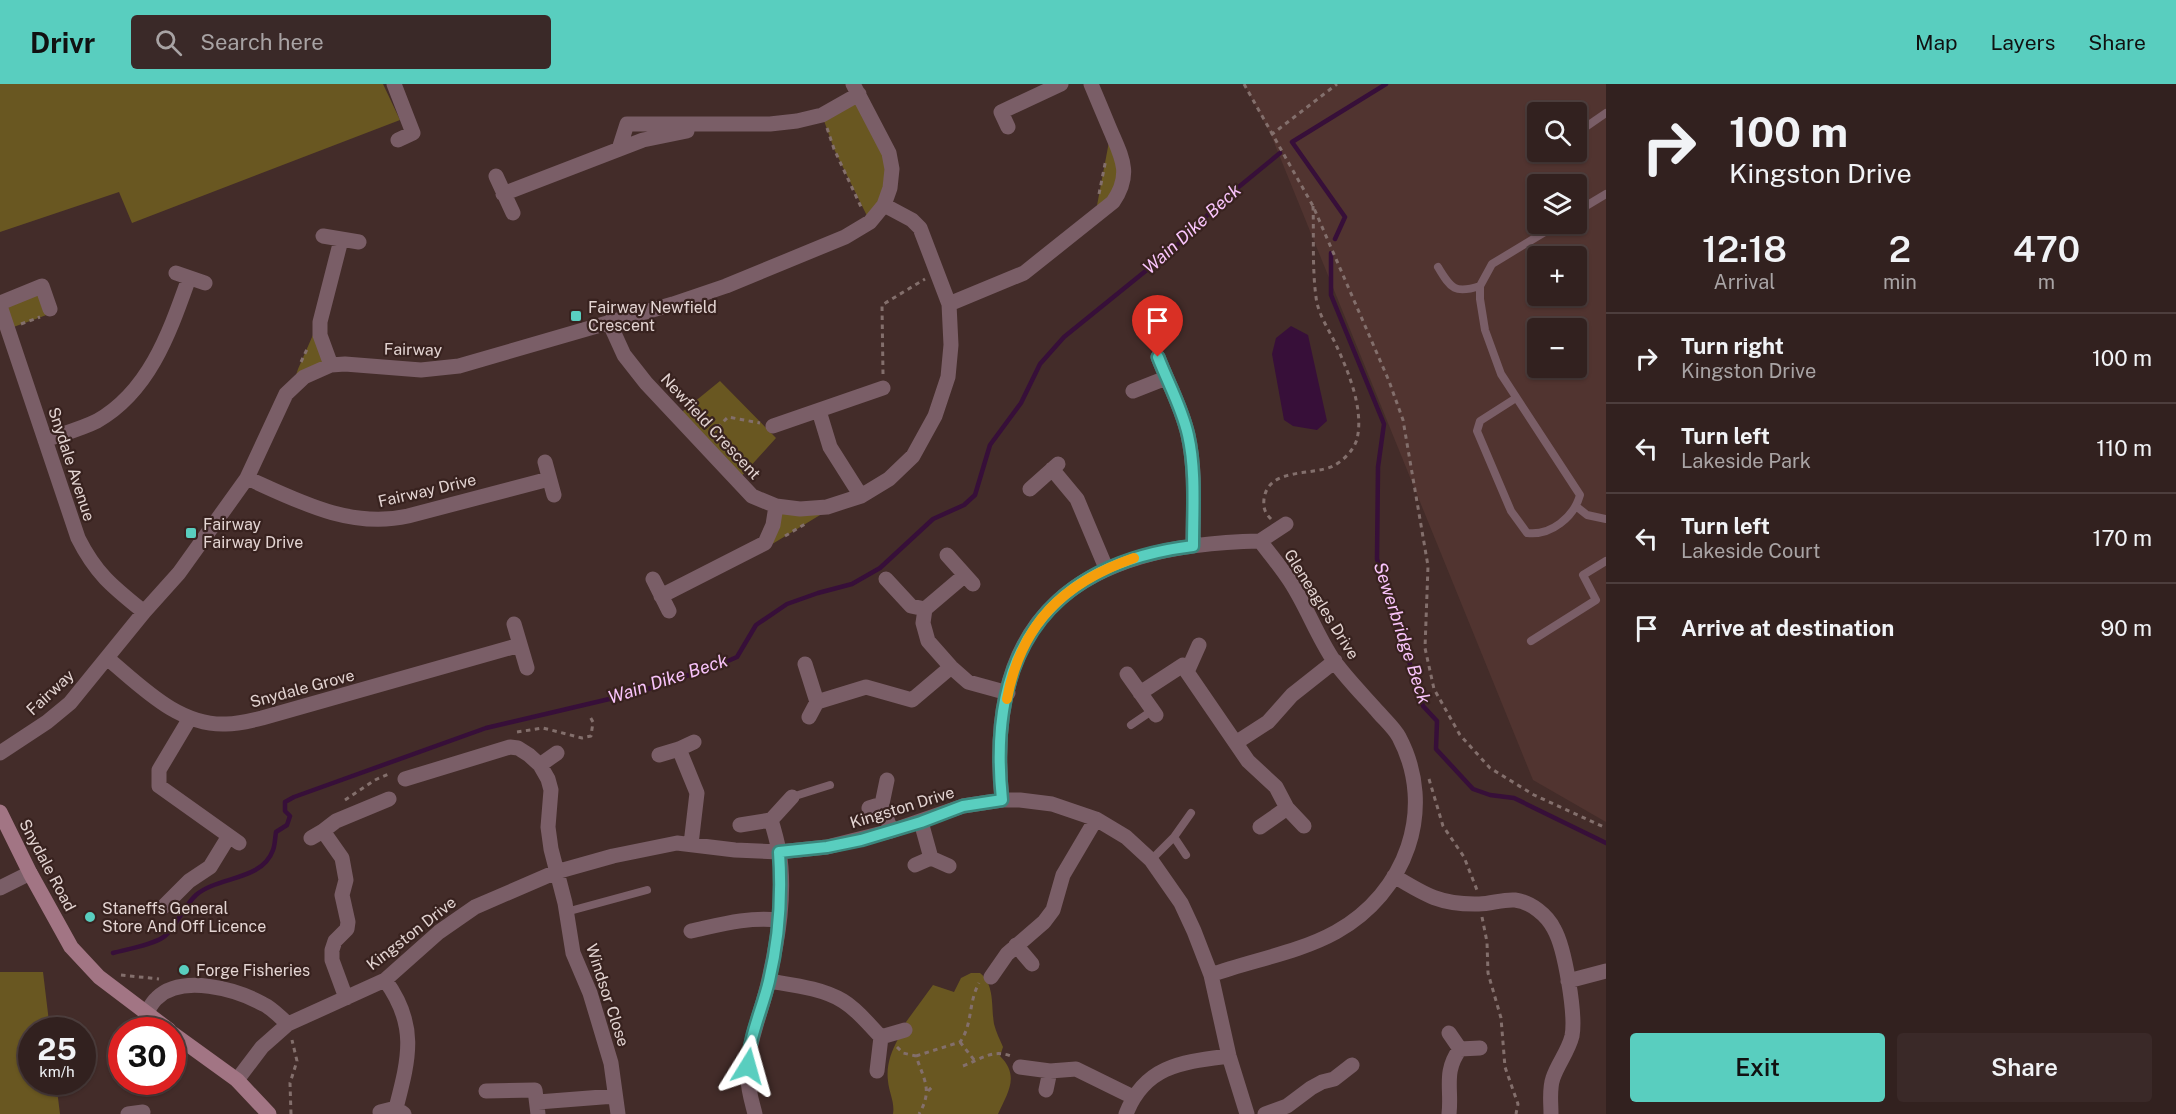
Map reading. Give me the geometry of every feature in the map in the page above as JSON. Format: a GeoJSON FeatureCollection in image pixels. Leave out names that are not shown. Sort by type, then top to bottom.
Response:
{"type":"FeatureCollection","features":[{"type":"Feature","properties":{"kind":"street"},"geometry":{"type":"LineString","coordinates":[[394,84],[413,134],[398,140]]}},
{"type":"Feature","properties":{"kind":"street"},"geometry":{"type":"LineString","coordinates":[[1008,127],[1001,112],[1061,84]]}},
{"type":"Feature","properties":{"kind":"street"},"geometry":{"type":"LineString","coordinates":[[950,304],[1024,273],[1095,216],[1122,190],[1125,175],[1123,160],[1091,84]]}},
{"type":"Feature","properties":{"kind":"street"},"geometry":{"type":"LineString","coordinates":[[503,194],[619,149],[627,124],[735,124],[797,121],[822,115],[856,89]]}},
{"type":"Feature","properties":{"kind":"street","name":"Fairway"},"geometry":{"type":"LineString","coordinates":[[0,753],[47,722],[70,703],[179,573],[247,478],[286,394],[304,377],[331,365],[345,364],[421,370],[441,369],[609,322],[726,286],[845,237],[870,222],[884,206],[890,188],[892,169],[889,153],[856,89]]}},
{"type":"Feature","properties":{"kind":"street"},"geometry":{"type":"LineString","coordinates":[[496,176],[513,213]]}},
{"type":"Feature","properties":{"kind":"street","name":"Newfield Crescent"},"geometry":{"type":"LineString","coordinates":[[609,322],[624,355],[646,383],[752,496],[776,506],[800,510],[827,507],[861,496],[889,480],[913,456],[935,416],[948,377],[951,345],[950,304],[920,228],[912,220],[884,206]]}},
{"type":"Feature","properties":{"kind":"street"},"geometry":{"type":"LineString","coordinates":[[323,236],[359,242]]}},
{"type":"Feature","properties":{"kind":"street"},"geometry":{"type":"LineString","coordinates":[[331,365],[320,335],[320,322],[341,240]]}},
{"type":"Feature","properties":{"kind":"street"},"geometry":{"type":"LineString","coordinates":[[45,440],[97,421],[121,402],[141,382],[157,358],[166,339],[182,275],[205,283]]}},
{"type":"Feature","properties":{"kind":"street","name":"Snydale Avenue"},"geometry":{"type":"LineString","coordinates":[[50,309],[42,286],[0,304],[78,538],[89,560],[106,581],[144,612]]}},
{"type":"Feature","properties":{"kind":"street"},"geometry":{"type":"LineString","coordinates":[[1158,357],[1188,435],[1192,476],[1193,546]]}},
{"type":"Feature","properties":{"kind":"street"},"geometry":{"type":"LineString","coordinates":[[1133,391],[1166,378]]}},
{"type":"Feature","properties":{"kind":"street"},"geometry":{"type":"LineString","coordinates":[[773,426],[883,388]]}},
{"type":"Feature","properties":{"kind":"street"},"geometry":{"type":"LineString","coordinates":[[819,411],[830,447],[861,496]]}},
{"type":"Feature","properties":{"kind":"street"},"geometry":{"type":"LineString","coordinates":[[545,462],[554,495]]}},
{"type":"Feature","properties":{"kind":"street"},"geometry":{"type":"LineString","coordinates":[[1030,489],[1055,467],[1077,499],[1106,568]]}},
{"type":"Feature","properties":{"kind":"street","name":"Fairway Drive"},"geometry":{"type":"LineString","coordinates":[[247,478],[300,502],[342,516],[373,521],[408,516],[549,479]]}},
{"type":"Feature","properties":{"kind":"street"},"geometry":{"type":"LineString","coordinates":[[661,596],[765,543],[773,525],[776,506]]}},
{"type":"Feature","properties":{"kind":"street","name":"Gleneagles Drive"},"geometry":{"type":"LineString","coordinates":[[1211,975],[1303,946],[1336,932],[1360,915],[1382,893],[1394,876],[1411,840],[1417,807],[1409,756],[1398,734],[1335,661],[1290,582],[1260,541],[1281,526]]}},
{"type":"Feature","properties":{"kind":"street"},"geometry":{"type":"LineString","coordinates":[[1002,800],[1001,737],[1008,693],[1018,658],[1036,625],[1059,599],[1080,582],[1106,568],[1164,549],[1260,541]]}},
{"type":"Feature","properties":{"kind":"street"},"geometry":{"type":"LineString","coordinates":[[886,579],[911,606],[925,609],[969,579],[947,555]]}},
{"type":"Feature","properties":{"kind":"street"},"geometry":{"type":"LineString","coordinates":[[653,579],[669,611]]}},
{"type":"Feature","properties":{"kind":"street"},"geometry":{"type":"LineString","coordinates":[[925,609],[923,623],[928,641],[951,667],[968,682],[1008,693]]}},
{"type":"Feature","properties":{"kind":"street"},"geometry":{"type":"LineString","coordinates":[[514,624],[527,668]]}},
{"type":"Feature","properties":{"kind":"street","name":"Snydale Grove"},"geometry":{"type":"LineString","coordinates":[[107,658],[157,699],[190,718],[224,724],[262,718],[520,645]]}},
{"type":"Feature","properties":{"kind":"street"},"geometry":{"type":"LineString","coordinates":[[1187,672],[1199,645]]}},
{"type":"Feature","properties":{"kind":"street"},"geometry":{"type":"LineString","coordinates":[[1237,742],[1268,722],[1292,694],[1335,661]]}},
{"type":"Feature","properties":{"kind":"street"},"geometry":{"type":"LineString","coordinates":[[805,664],[817,702]]}},
{"type":"Feature","properties":{"kind":"street"},"geometry":{"type":"LineString","coordinates":[[1140,693],[1182,665],[1248,761],[1276,787],[1287,808],[1304,826]]}},
{"type":"Feature","properties":{"kind":"street"},"geometry":{"type":"LineString","coordinates":[[809,717],[817,702],[866,687],[912,700],[951,667]]}},
{"type":"Feature","properties":{"kind":"street"},"geometry":{"type":"LineString","coordinates":[[1127,674],[1154,713]]}},
{"type":"Feature","properties":{"kind":"street"},"geometry":{"type":"LineString","coordinates":[[163,907],[189,881],[210,867],[234,839],[159,786],[159,770],[190,718]]}},
{"type":"Feature","properties":{"kind":"street"},"geometry":{"type":"LineString","coordinates":[[659,755],[694,742]]}},
{"type":"Feature","properties":{"kind":"street"},"geometry":{"type":"LineString","coordinates":[[405,780],[510,747],[524,752],[540,765],[551,790],[549,838],[556,872]]}},
{"type":"Feature","properties":{"kind":"street"},"geometry":{"type":"LineString","coordinates":[[679,749],[697,793],[691,844]]}},
{"type":"Feature","properties":{"kind":"street"},"geometry":{"type":"LineString","coordinates":[[540,765],[557,753]]}},
{"type":"Feature","properties":{"kind":"street"},"geometry":{"type":"LineString","coordinates":[[887,780],[876,806],[891,831]]}},
{"type":"Feature","properties":{"kind":"street"},"geometry":{"type":"LineString","coordinates":[[740,825],[771,820],[792,797]]}},
{"type":"Feature","properties":{"kind":"street"},"geometry":{"type":"LineString","coordinates":[[346,998],[332,960],[332,950],[348,922],[342,896],[346,880],[342,858],[317,834],[336,820],[389,799]]}},
{"type":"Feature","properties":{"kind":"street","name":"Kingston Drive"},"geometry":{"type":"LineString","coordinates":[[237,1080],[262,1047],[288,1024],[385,981],[439,932],[475,907],[556,872],[643,849],[677,843],[735,850],[779,852],[827,847],[921,822],[963,806],[1002,800],[1052,804],[1096,819],[1126,837],[1151,860],[1180,903],[1211,975],[1229,1056],[1247,1114]]}},
{"type":"Feature","properties":{"kind":"street"},"geometry":{"type":"LineString","coordinates":[[1260,827],[1287,808]]}},
{"type":"Feature","properties":{"kind":"street","name":"Snydale Road"},"geometry":{"type":"LineString","coordinates":[[0,812],[30,873],[71,947],[99,977],[150,1017]]}},
{"type":"Feature","properties":{"kind":"street"},"geometry":{"type":"LineString","coordinates":[[991,977],[1000,962],[1016,945],[1044,922],[1053,910],[1063,875],[1096,819]]}},
{"type":"Feature","properties":{"kind":"street"},"geometry":{"type":"LineString","coordinates":[[754,1114],[747,1079],[748,1053],[769,981],[781,894],[779,852],[771,820]]}},
{"type":"Feature","properties":{"kind":"street"},"geometry":{"type":"LineString","coordinates":[[921,822],[931,858]]}},
{"type":"Feature","properties":{"kind":"street"},"geometry":{"type":"LineString","coordinates":[[915,865],[931,858],[949,866]]}},
{"type":"Feature","properties":{"kind":"street","name":"Windsor Close"},"geometry":{"type":"LineString","coordinates":[[556,872],[573,953],[590,993],[611,1063],[618,1114]]}},
{"type":"Feature","properties":{"kind":"street"},"geometry":{"type":"LineString","coordinates":[[0,888],[30,873]]}},
{"type":"Feature","properties":{"kind":"street"},"geometry":{"type":"LineString","coordinates":[[1394,876],[1440,901],[1481,904],[1512,900],[1524,902],[1536,908],[1555,930],[1568,981],[1573,1024],[1566,1054],[1553,1078],[1550,1091],[1551,1114]]}},
{"type":"Feature","properties":{"kind":"street"},"geometry":{"type":"LineString","coordinates":[[691,931],[713,933],[742,920],[759,918],[779,920]]}},
{"type":"Feature","properties":{"kind":"street"},"geometry":{"type":"LineString","coordinates":[[1016,945],[1032,964]]}},
{"type":"Feature","properties":{"kind":"street"},"geometry":{"type":"LineString","coordinates":[[1568,981],[1606,971]]}},
{"type":"Feature","properties":{"kind":"street"},"geometry":{"type":"LineString","coordinates":[[380,1112],[400,1111],[408,1054],[402,1009],[385,981]]}},
{"type":"Feature","properties":{"kind":"street"},"geometry":{"type":"LineString","coordinates":[[769,981],[825,993],[842,1000],[858,1013],[880,1037],[877,1071]]}},
{"type":"Feature","properties":{"kind":"street"},"geometry":{"type":"LineString","coordinates":[[146,1014],[157,998],[173,989],[194,984],[227,990],[264,1004],[288,1024]]}},
{"type":"Feature","properties":{"kind":"street"},"geometry":{"type":"LineString","coordinates":[[880,1037],[905,1030]]}},
{"type":"Feature","properties":{"kind":"street"},"geometry":{"type":"LineString","coordinates":[[1449,1033],[1460,1049]]}},
{"type":"Feature","properties":{"kind":"street","name":"Snydale Road"},"geometry":{"type":"LineString","coordinates":[[186,1043],[237,1080],[269,1114]]}},
{"type":"Feature","properties":{"kind":"street"},"geometry":{"type":"LineString","coordinates":[[1449,1114],[1451,1097],[1448,1076],[1455,1055],[1460,1049],[1480,1048]]}},
{"type":"Feature","properties":{"kind":"street"},"geometry":{"type":"LineString","coordinates":[[1126,1114],[1133,1097],[1148,1080],[1165,1069],[1189,1061],[1229,1056]]}},
{"type":"Feature","properties":{"kind":"street"},"geometry":{"type":"LineString","coordinates":[[1265,1114],[1287,1106],[1322,1082],[1335,1086],[1352,1065]]}},
{"type":"Feature","properties":{"kind":"street"},"geometry":{"type":"LineString","coordinates":[[1020,1067],[1050,1071],[1076,1069],[1133,1097]]}},
{"type":"Feature","properties":{"kind":"street"},"geometry":{"type":"LineString","coordinates":[[1046,1090],[1050,1071]]}},
{"type":"Feature","properties":{"kind":"street"},"geometry":{"type":"LineString","coordinates":[[486,1091],[535,1090],[538,1108],[615,1096]]}},
{"type":"Feature","properties":{"kind":"lane"},"geometry":{"type":"LineString","coordinates":[[1587,126],[1606,114]]}},
{"type":"Feature","properties":{"kind":"lane"},"geometry":{"type":"LineString","coordinates":[[1587,205],[1606,194]]}},
{"type":"Feature","properties":{"kind":"lane"},"geometry":{"type":"LineString","coordinates":[[1516,398],[1480,421],[1477,431],[1511,511],[1527,533],[1538,534],[1563,522],[1576,507],[1580,495],[1501,374],[1485,330],[1480,286],[1492,264],[1542,234]]}},
{"type":"Feature","properties":{"kind":"lane"},"geometry":{"type":"LineString","coordinates":[[1438,267],[1447,282],[1457,289],[1464,291],[1480,286]]}},
{"type":"Feature","properties":{"kind":"lane"},"geometry":{"type":"LineString","coordinates":[[1576,507],[1587,514],[1606,519]]}},
{"type":"Feature","properties":{"kind":"lane"},"geometry":{"type":"LineString","coordinates":[[1531,641],[1596,600],[1583,575],[1606,561]]}},
{"type":"Feature","properties":{"kind":"lane"},"geometry":{"type":"LineString","coordinates":[[1131,725],[1154,713]]}},
{"type":"Feature","properties":{"kind":"lane"},"geometry":{"type":"LineString","coordinates":[[792,797],[830,785]]}},
{"type":"Feature","properties":{"kind":"lane"},"geometry":{"type":"LineString","coordinates":[[1151,860],[1174,837],[1191,813]]}},
{"type":"Feature","properties":{"kind":"lane"},"geometry":{"type":"LineString","coordinates":[[1174,837],[1186,855]]}},
{"type":"Feature","properties":{"kind":"lane"},"geometry":{"type":"LineString","coordinates":[[566,912],[647,890]]}},
{"type":"Feature","properties":{"kind":"path"},"geometry":{"type":"LineString","coordinates":[[1244,84],[1313,206],[1389,381],[1402,420],[1428,566],[1425,648],[1434,689],[1460,735],[1490,768],[1534,795],[1606,828]]}},
{"type":"Feature","properties":{"kind":"path"},"geometry":{"type":"LineString","coordinates":[[1271,135],[1337,84]]}},
{"type":"Feature","properties":{"kind":"path"},"geometry":{"type":"LineString","coordinates":[[822,115],[834,149],[870,222]]}},
{"type":"Feature","properties":{"kind":"path"},"geometry":{"type":"LineString","coordinates":[[1095,216],[1111,131]]}},
{"type":"Feature","properties":{"kind":"path"},"geometry":{"type":"LineString","coordinates":[[1281,526],[1265,513],[1265,494],[1271,486],[1278,479],[1289,475],[1324,470],[1334,465],[1351,451],[1359,429],[1358,414],[1349,378],[1316,297],[1313,206]]}},
{"type":"Feature","properties":{"kind":"path"},"geometry":{"type":"LineString","coordinates":[[883,388],[882,305],[937,272]]}},
{"type":"Feature","properties":{"kind":"path"},"geometry":{"type":"LineString","coordinates":[[8,329],[52,313],[50,309]]}},
{"type":"Feature","properties":{"kind":"path"},"geometry":{"type":"LineString","coordinates":[[292,387],[320,322]]}},
{"type":"Feature","properties":{"kind":"path"},"geometry":{"type":"LineString","coordinates":[[702,443],[728,417],[773,426]]}},
{"type":"Feature","properties":{"kind":"path"},"geometry":{"type":"LineString","coordinates":[[765,543],[769,546],[806,523]]}},
{"type":"Feature","properties":{"kind":"path"},"geometry":{"type":"LineString","coordinates":[[1426,770],[1443,826],[1464,857],[1474,878],[1481,904],[1488,973],[1501,1018],[1505,1067],[1518,1104],[1516,1114]]}},
{"type":"Feature","properties":{"kind":"path"},"geometry":{"type":"LineString","coordinates":[[880,1037],[893,1041],[903,1053],[916,1056],[960,1042],[968,1027],[973,994],[984,974],[991,977]]}},
{"type":"Feature","properties":{"kind":"path"},"geometry":{"type":"LineString","coordinates":[[99,977],[122,975],[165,979],[173,989]]}},
{"type":"Feature","properties":{"kind":"path"},"geometry":{"type":"LineString","coordinates":[[288,1024],[297,1061],[290,1083],[291,1114]]}},
{"type":"Feature","properties":{"kind":"path"},"geometry":{"type":"LineString","coordinates":[[960,1042],[975,1061]]}},
{"type":"Feature","properties":{"kind":"path"},"geometry":{"type":"LineString","coordinates":[[963,1066],[994,1052],[1001,1052],[1015,1057],[1020,1067]]}},
{"type":"Feature","properties":{"kind":"path"},"geometry":{"type":"LineString","coordinates":[[916,1056],[928,1090],[926,1101],[919,1114]]}},
{"type":"Feature","properties":{"kind":"path"},"geometry":{"type":"LineString","coordinates":[[928,1090],[933,1086]]}},
{"type":"Feature","properties":{"kind":"shaded area"},"geometry":{"type":"Polygon","coordinates":[[[0,84],[383,84],[400,120],[132,223],[119,192],[0,232],[0,84]]]}},
{"type":"Feature","properties":{"kind":"shaded area"},"geometry":{"type":"Polygon","coordinates":[[[1244,84],[1606,84],[1606,822],[1533,780],[1271,135],[1244,84]]]}},
{"type":"Feature","properties":{"kind":"shaded area"},"geometry":{"type":"Polygon","coordinates":[[[859,94],[892,169],[870,222],[834,149],[822,115],[859,94]]]}},
{"type":"Feature","properties":{"kind":"shaded area"},"geometry":{"type":"Polygon","coordinates":[[[1111,131],[1124,175],[1095,216],[1111,131]]]}},
{"type":"Feature","properties":{"kind":"shaded area"},"geometry":{"type":"Polygon","coordinates":[[[42,286],[52,313],[8,329],[0,306],[42,286]]]}},
{"type":"Feature","properties":{"kind":"shaded area"},"geometry":{"type":"Polygon","coordinates":[[[1291,326],[1308,335],[1327,421],[1317,430],[1293,426],[1284,420],[1272,354],[1276,338],[1291,326]]]}},
{"type":"Feature","properties":{"kind":"shaded area"},"geometry":{"type":"Polygon","coordinates":[[[316,328],[331,365],[292,387],[298,369],[316,328]]]}},
{"type":"Feature","properties":{"kind":"shaded area"},"geometry":{"type":"Polygon","coordinates":[[[720,381],[776,438],[738,480],[677,416],[720,381]]]}},
{"type":"Feature","properties":{"kind":"shaded area"},"geometry":{"type":"Polygon","coordinates":[[[776,506],[825,512],[769,546],[776,506]]]}},
{"type":"Feature","properties":{"kind":"shaded area"},"geometry":{"type":"Polygon","coordinates":[[[0,972],[43,972],[48,1017],[18,1017],[18,1095],[58,1095],[60,1114],[0,1114],[0,972]]]}},
{"type":"Feature","properties":{"kind":"shaded area"},"geometry":{"type":"Polygon","coordinates":[[[971,973],[980,973],[988,984],[992,996],[994,1024],[1003,1047],[1000,1056],[1010,1070],[1010,1084],[998,1114],[893,1114],[888,1065],[898,1039],[910,1035],[906,1022],[933,985],[954,992],[961,978],[971,973]]]}},
{"type":"Feature","properties":{"kind":"waterway","name":"Wain Dike Beck"},"geometry":{"type":"LineString","coordinates":[[1335,239],[1345,217],[1292,142],[1386,84]]}},
{"type":"Feature","properties":{"kind":"waterway","name":"Wain Dike Beck"},"geometry":{"type":"LineString","coordinates":[[113,953],[160,939],[169,932],[196,895],[216,884],[250,873],[259,867],[273,850],[276,832],[287,825],[290,816],[285,811],[285,802],[294,797],[486,728],[639,692],[721,664],[737,657],[756,625],[787,604],[852,584],[880,568],[933,519],[964,505],[975,495],[990,445],[1021,403],[1040,364],[1064,337],[1174,248],[1224,199],[1280,153]]}},
{"type":"Feature","properties":{"kind":"waterway","name":"Sewerbridge Beck"},"geometry":{"type":"LineString","coordinates":[[1331,253],[1331,295],[1384,424],[1378,467],[1377,559],[1423,706],[1437,721],[1436,749],[1473,789],[1490,795],[1514,798],[1606,843]]}},
{"type":"Feature","properties":{"kind":"slow traffic"},"geometry":{"type":"LineString","coordinates":[[1007,699],[1018,658],[1026,641],[1046,612],[1080,582],[1106,568],[1134,558]]}},
{"type":"Feature","properties":{"kind":"place","name":"Fairway Newfield Crescent"},"geometry":{"type":"Point","coordinates":[576,316]}},
{"type":"Feature","properties":{"kind":"place","name":"Fairway Fairway Drive"},"geometry":{"type":"Point","coordinates":[191,533]}},
{"type":"Feature","properties":{"kind":"place","name":"Staneffs General Store And Off Licence"},"geometry":{"type":"Point","coordinates":[90,917]}},
{"type":"Feature","properties":{"kind":"place","name":"Forge Fisheries"},"geometry":{"type":"Point","coordinates":[184,970]}},
{"type":"Feature","properties":{"kind":"route"},"geometry":{"type":"LineString","coordinates":[[748,1066],[748,1053],[755,1023],[769,981],[779,920],[781,894],[779,852],[827,847],[861,840],[921,822],[942,812],[963,806],[1002,800],[1001,737],[1005,705],[1018,658],[1036,625],[1059,599],[1080,582],[1106,568],[1164,549],[1193,546],[1192,476],[1188,435],[1158,357]]}}]}
